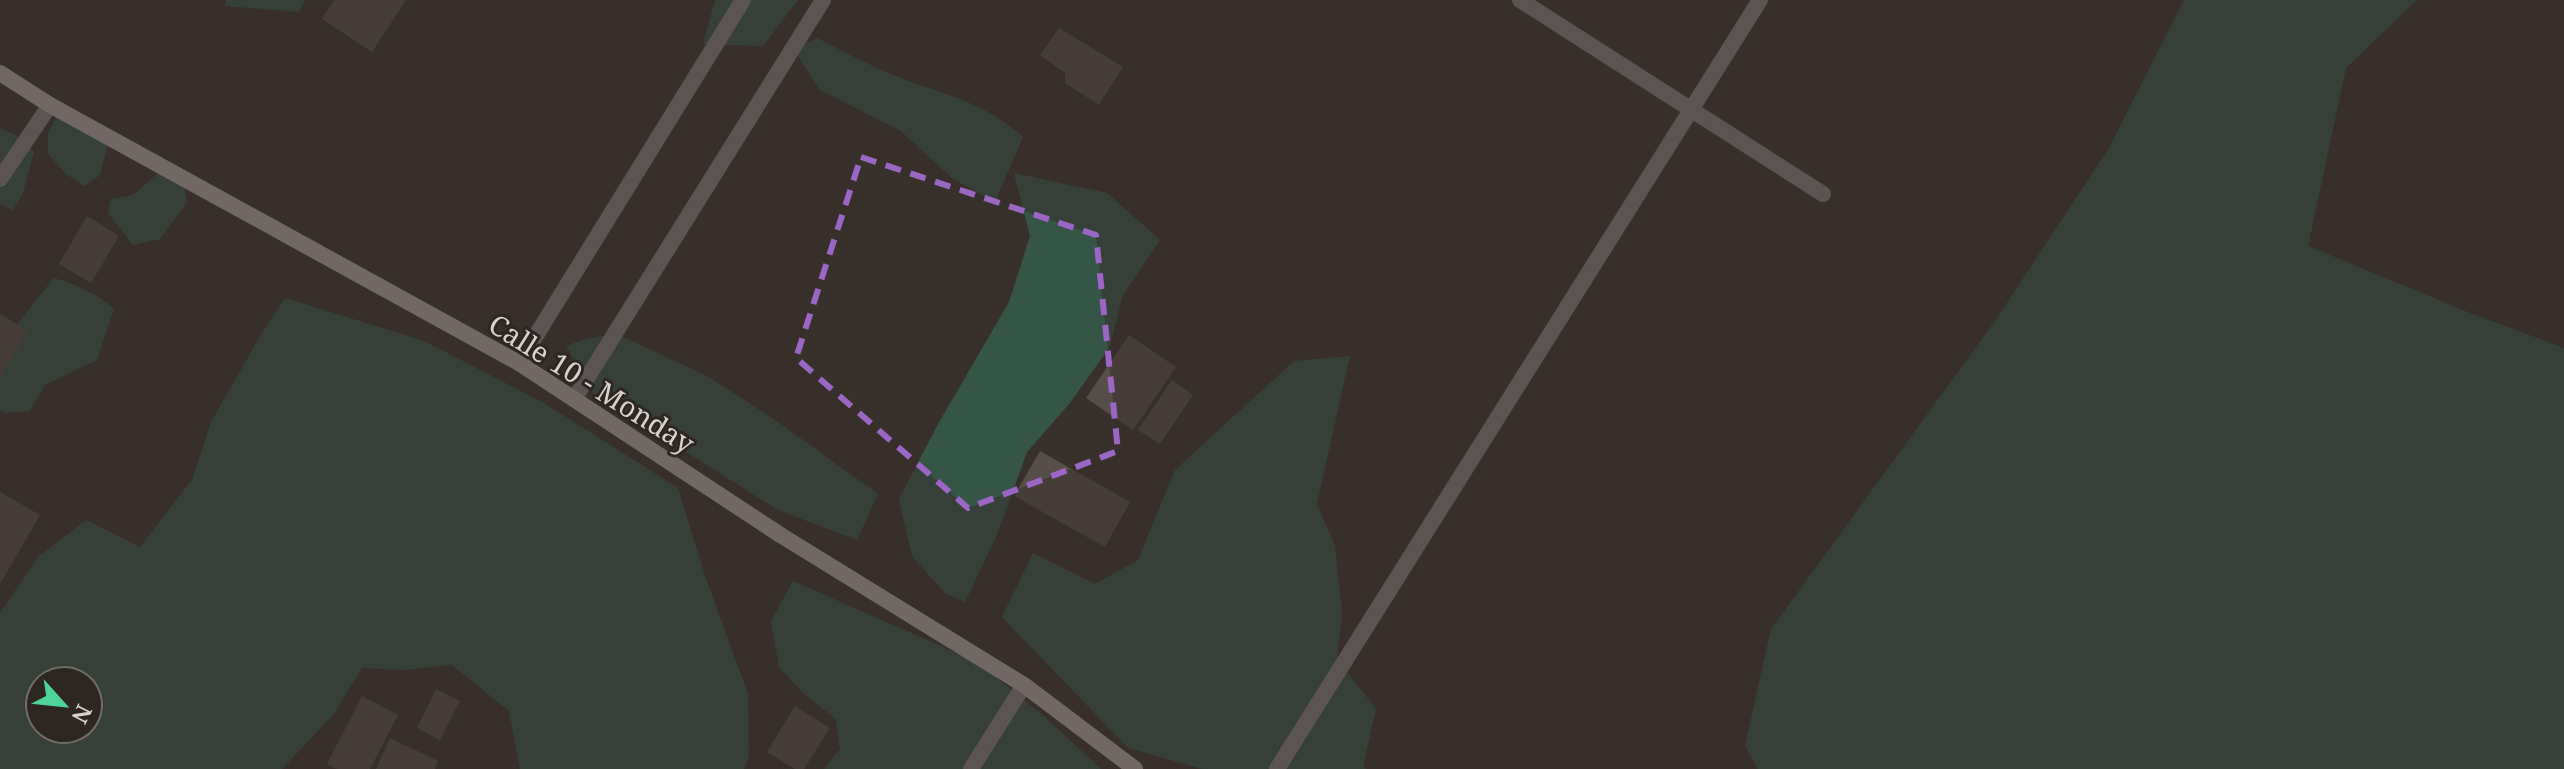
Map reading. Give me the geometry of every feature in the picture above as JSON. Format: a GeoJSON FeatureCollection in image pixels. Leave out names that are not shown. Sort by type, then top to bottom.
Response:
{"type":"FeatureCollection","features":[{"type":"Feature","properties":{"kind":"street"},"geometry":{"type":"LineString","coordinates":[[519,363],[743,0]]}},
{"type":"Feature","properties":{"kind":"street"},"geometry":{"type":"LineString","coordinates":[[574,399],[823,0]]}},
{"type":"Feature","properties":{"kind":"street"},"geometry":{"type":"LineString","coordinates":[[1520,0],[1823,194]]}},
{"type":"Feature","properties":{"kind":"street"},"geometry":{"type":"LineString","coordinates":[[1277,769],[1760,0]]}},
{"type":"Feature","properties":{"kind":"street","name":"Calle 10 - Monday"},"geometry":{"type":"LineString","coordinates":[[0,73],[50,105],[519,363],[782,536],[1024,685],[1135,769]]}},
{"type":"Feature","properties":{"kind":"street"},"geometry":{"type":"LineString","coordinates":[[0,179],[50,105]]}},
{"type":"Feature","properties":{"kind":"street"},"geometry":{"type":"LineString","coordinates":[[971,769],[1024,685]]}},
{"type":"Feature","properties":{"kind":"highlighted area"},"geometry":{"type":"Polygon","coordinates":[[[861,157],[1096,235],[1118,451],[968,508],[796,358],[861,157]]]}},
{"type":"Feature","properties":{"kind":"green space"},"geometry":{"type":"Polygon","coordinates":[[[226,0],[305,0],[299,12],[225,6],[226,0]]]}},
{"type":"Feature","properties":{"kind":"green space"},"geometry":{"type":"Polygon","coordinates":[[[715,0],[798,0],[763,46],[703,44],[715,0]]]}},
{"type":"Feature","properties":{"kind":"green space"},"geometry":{"type":"Polygon","coordinates":[[[2184,0],[2417,0],[2346,68],[2308,246],[2564,348],[2564,769],[1758,769],[1745,746],[1771,629],[1995,321],[2109,148],[2184,0]]]}},
{"type":"Feature","properties":{"kind":"green space"},"geometry":{"type":"Polygon","coordinates":[[[817,38],[884,71],[990,113],[1023,137],[995,202],[953,179],[901,131],[820,90],[793,49],[817,38]]]}},
{"type":"Feature","properties":{"kind":"green space"},"geometry":{"type":"Polygon","coordinates":[[[58,114],[108,144],[100,175],[85,186],[66,174],[48,154],[48,133],[58,114]]]}},
{"type":"Feature","properties":{"kind":"green space"},"geometry":{"type":"Polygon","coordinates":[[[0,128],[19,137],[34,152],[23,193],[13,210],[0,204],[0,128]]]}},
{"type":"Feature","properties":{"kind":"green space"},"geometry":{"type":"Polygon","coordinates":[[[164,168],[184,185],[187,202],[160,239],[133,245],[108,213],[111,199],[133,195],[164,168]]]}},
{"type":"Feature","properties":{"kind":"green space"},"geometry":{"type":"Polygon","coordinates":[[[1014,173],[1107,193],[1160,240],[1123,295],[1109,348],[1070,403],[1027,452],[997,535],[965,602],[946,594],[912,556],[899,499],[938,424],[1009,302],[1030,236],[1014,173]]]}},
{"type":"Feature","properties":{"kind":"green space"},"geometry":{"type":"Polygon","coordinates":[[[54,278],[86,290],[114,309],[97,360],[45,385],[30,411],[5,413],[0,410],[0,352],[10,333],[54,278]]]}},
{"type":"Feature","properties":{"kind":"green space"},"geometry":{"type":"Polygon","coordinates":[[[285,298],[424,341],[544,403],[678,488],[705,576],[748,694],[749,756],[744,769],[520,769],[509,711],[452,665],[403,670],[362,668],[333,715],[282,769],[0,769],[0,613],[38,557],[86,520],[140,547],[192,480],[211,422],[285,298]]]}},
{"type":"Feature","properties":{"kind":"green space"},"geometry":{"type":"Polygon","coordinates":[[[617,334],[709,377],[878,494],[857,540],[778,510],[593,393],[566,346],[588,338],[617,334]]]}},
{"type":"Feature","properties":{"kind":"green space"},"geometry":{"type":"Polygon","coordinates":[[[1350,356],[1317,504],[1335,546],[1342,613],[1337,659],[1376,709],[1363,767],[1366,769],[1202,769],[1128,748],[1002,617],[1033,553],[1095,584],[1138,560],[1175,470],[1294,361],[1350,356]]]}},
{"type":"Feature","properties":{"kind":"green space"},"geometry":{"type":"Polygon","coordinates":[[[793,581],[977,662],[1045,717],[1101,769],[824,769],[840,749],[836,719],[804,694],[779,667],[771,621],[793,581]]]}},
{"type":"Feature","properties":{"kind":"building"},"geometry":{"type":"Polygon","coordinates":[[[334,0],[406,0],[372,52],[322,19],[334,0]]]}},
{"type":"Feature","properties":{"kind":"building"},"geometry":{"type":"Polygon","coordinates":[[[1059,28],[1123,67],[1099,105],[1065,83],[1065,73],[1040,55],[1059,28]]]}},
{"type":"Feature","properties":{"kind":"building"},"geometry":{"type":"Polygon","coordinates":[[[87,216],[119,236],[91,283],[59,264],[87,216]]]}},
{"type":"Feature","properties":{"kind":"building"},"geometry":{"type":"Polygon","coordinates":[[[0,314],[28,331],[0,378],[0,314]]]}},
{"type":"Feature","properties":{"kind":"building"},"geometry":{"type":"Polygon","coordinates":[[[1129,335],[1176,367],[1133,430],[1086,398],[1129,335]]]}},
{"type":"Feature","properties":{"kind":"building"},"geometry":{"type":"Polygon","coordinates":[[[1172,380],[1193,395],[1160,444],[1138,430],[1172,380]]]}},
{"type":"Feature","properties":{"kind":"building"},"geometry":{"type":"Polygon","coordinates":[[[1040,451],[1130,502],[1105,547],[1014,496],[1040,451]]]}},
{"type":"Feature","properties":{"kind":"building"},"geometry":{"type":"Polygon","coordinates":[[[0,492],[40,515],[0,584],[0,492]]]}},
{"type":"Feature","properties":{"kind":"building"},"geometry":{"type":"Polygon","coordinates":[[[436,689],[460,701],[440,740],[417,728],[436,689]]]}},
{"type":"Feature","properties":{"kind":"building"},"geometry":{"type":"Polygon","coordinates":[[[362,696],[398,715],[370,769],[337,769],[327,764],[362,696]]]}},
{"type":"Feature","properties":{"kind":"building"},"geometry":{"type":"Polygon","coordinates":[[[795,706],[830,728],[804,769],[795,769],[767,752],[795,706]]]}},
{"type":"Feature","properties":{"kind":"building"},"geometry":{"type":"Polygon","coordinates":[[[390,738],[438,761],[435,769],[376,769],[390,738]]]}}]}
